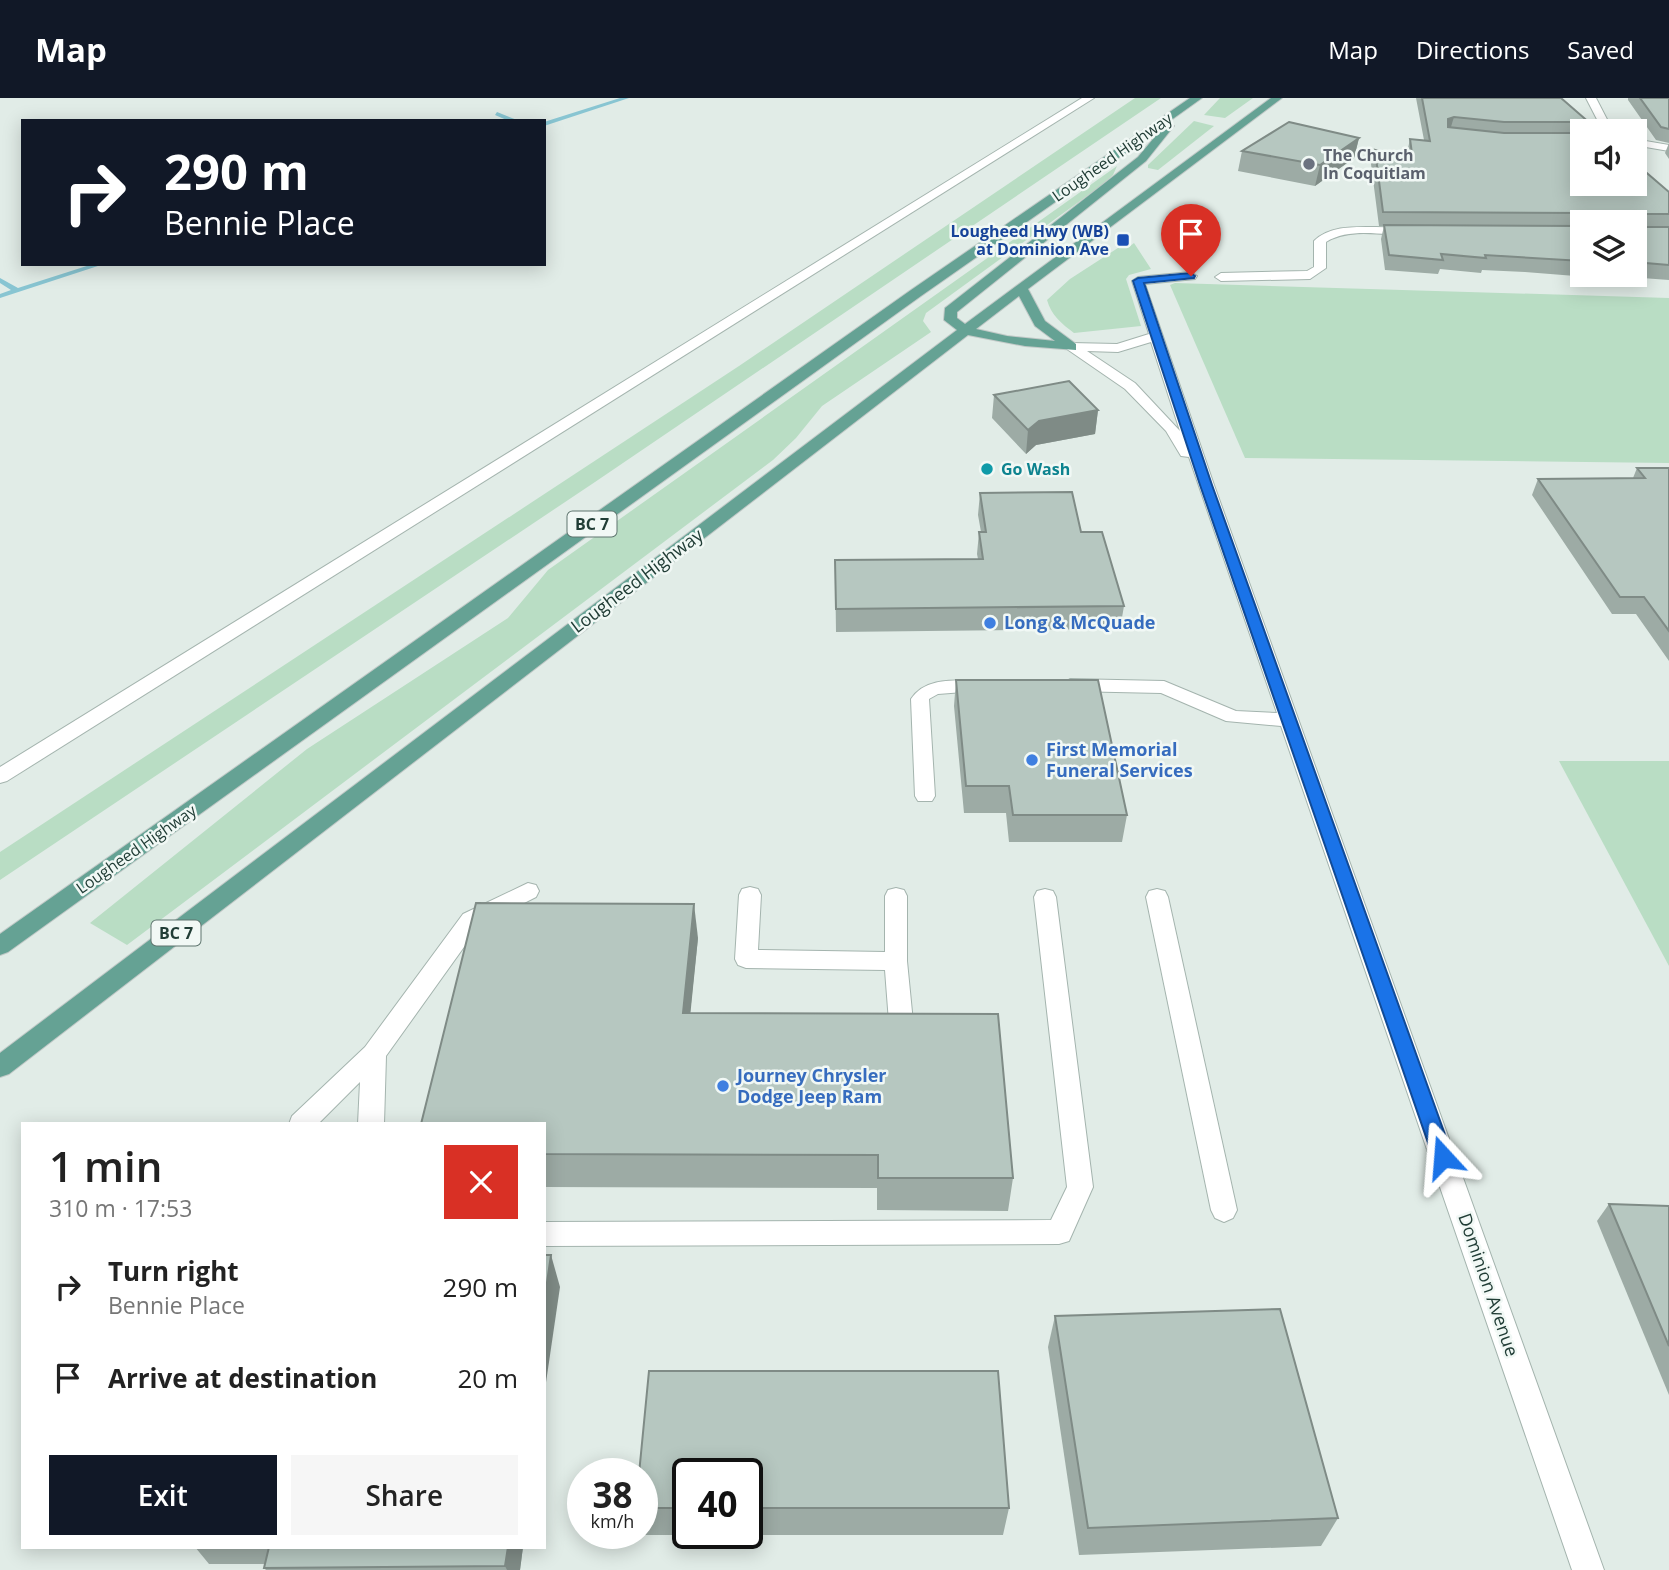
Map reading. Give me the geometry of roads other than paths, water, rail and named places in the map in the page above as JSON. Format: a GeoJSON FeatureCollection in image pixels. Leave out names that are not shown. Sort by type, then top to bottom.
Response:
{"type":"FeatureCollection","features":[{"type":"Feature","properties":{"kind":"main road","name":"Lougheed Highway"},"geometry":{"type":"LineString","coordinates":[[0,1067],[1106,223],[1277,98]]}},
{"type":"Feature","properties":{"kind":"main road","name":"Lougheed Highway"},"geometry":{"type":"LineString","coordinates":[[0,946],[916,293],[1192,102]]}},
{"type":"Feature","properties":{"kind":"main road"},"geometry":{"type":"LineString","coordinates":[[1071,347],[1010,340],[966,330],[951,320],[950,311],[954,305],[1142,159],[1192,102]]}},
{"type":"Feature","properties":{"kind":"main road"},"geometry":{"type":"LineString","coordinates":[[1021,289],[1040,323],[1071,347]]}},
{"type":"Feature","properties":{"kind":"street"},"geometry":{"type":"LineString","coordinates":[[0,776],[1089,98]]}},
{"type":"Feature","properties":{"kind":"street"},"geometry":{"type":"LineString","coordinates":[[1591,98],[1602,119]]}},
{"type":"Feature","properties":{"kind":"street"},"geometry":{"type":"LineString","coordinates":[[1647,144],[1669,148]]}},
{"type":"Feature","properties":{"kind":"street"},"geometry":{"type":"LineString","coordinates":[[1221,277],[1310,275],[1320,268],[1320,241],[1326,235],[1336,232],[1423,232]]}},
{"type":"Feature","properties":{"kind":"street","name":"Dominion Avenue"},"geometry":{"type":"LineString","coordinates":[[1191,276],[1138,281],[1206,485],[1588,1570]]}},
{"type":"Feature","properties":{"kind":"street"},"geometry":{"type":"LineString","coordinates":[[1071,347],[1118,348],[1156,335]]}},
{"type":"Feature","properties":{"kind":"street","name":"Dominion Avenue"},"geometry":{"type":"LineString","coordinates":[[1071,347],[1130,386],[1172,429],[1206,485]]}},
{"type":"Feature","properties":{"kind":"street"},"geometry":{"type":"LineString","coordinates":[[925,796],[920,699],[930,690],[944,686],[1006,685]]}},
{"type":"Feature","properties":{"kind":"street"},"geometry":{"type":"LineString","coordinates":[[1047,685],[1164,687],[1233,717],[1289,720]]}},
{"type":"Feature","properties":{"kind":"street"},"geometry":{"type":"LineString","coordinates":[[303,1122],[374,1054],[471,920],[528,891]]}},
{"type":"Feature","properties":{"kind":"street"},"geometry":{"type":"LineString","coordinates":[[750,895],[746,959],[896,961]]}},
{"type":"Feature","properties":{"kind":"street"},"geometry":{"type":"LineString","coordinates":[[895,896],[901,1022]]}},
{"type":"Feature","properties":{"kind":"street"},"geometry":{"type":"LineString","coordinates":[[546,1234],[1059,1232],[1080,1187],[1045,897]]}},
{"type":"Feature","properties":{"kind":"street"},"geometry":{"type":"LineString","coordinates":[[1157,897],[1224,1210]]}},
{"type":"Feature","properties":{"kind":"street"},"geometry":{"type":"LineString","coordinates":[[371,1122],[374,1054]]}},
{"type":"Feature","properties":{"kind":"waterway"},"geometry":{"type":"LineString","coordinates":[[546,123],[626,98]]}},
{"type":"Feature","properties":{"kind":"waterway"},"geometry":{"type":"LineString","coordinates":[[497,114],[510,119]]}},
{"type":"Feature","properties":{"kind":"waterway"},"geometry":{"type":"LineString","coordinates":[[17,291],[95,266]]}},
{"type":"Feature","properties":{"kind":"waterway"},"geometry":{"type":"LineString","coordinates":[[0,280],[17,291]]}},
{"type":"Feature","properties":{"kind":"waterway"},"geometry":{"type":"LineString","coordinates":[[0,296],[17,291]]}},
{"type":"Feature","properties":{"kind":"place","name":"The Church In Coquitlam"},"geometry":{"type":"Point","coordinates":[1309,164]}},
{"type":"Feature","properties":{"kind":"place","name":"Lougheed Hwy (WB) at Dominion Ave"},"geometry":{"type":"Point","coordinates":[1123,240]}},
{"type":"Feature","properties":{"kind":"place","name":"Go Wash"},"geometry":{"type":"Point","coordinates":[987,469]}},
{"type":"Feature","properties":{"kind":"place","name":"Long & McQuade"},"geometry":{"type":"Point","coordinates":[990,623]}},
{"type":"Feature","properties":{"kind":"place","name":"First Memorial Funeral Services"},"geometry":{"type":"Point","coordinates":[1032,760]}},
{"type":"Feature","properties":{"kind":"place","name":"Journey Chrysler Dodge Jeep Ram"},"geometry":{"type":"Point","coordinates":[723,1086]}}]}
